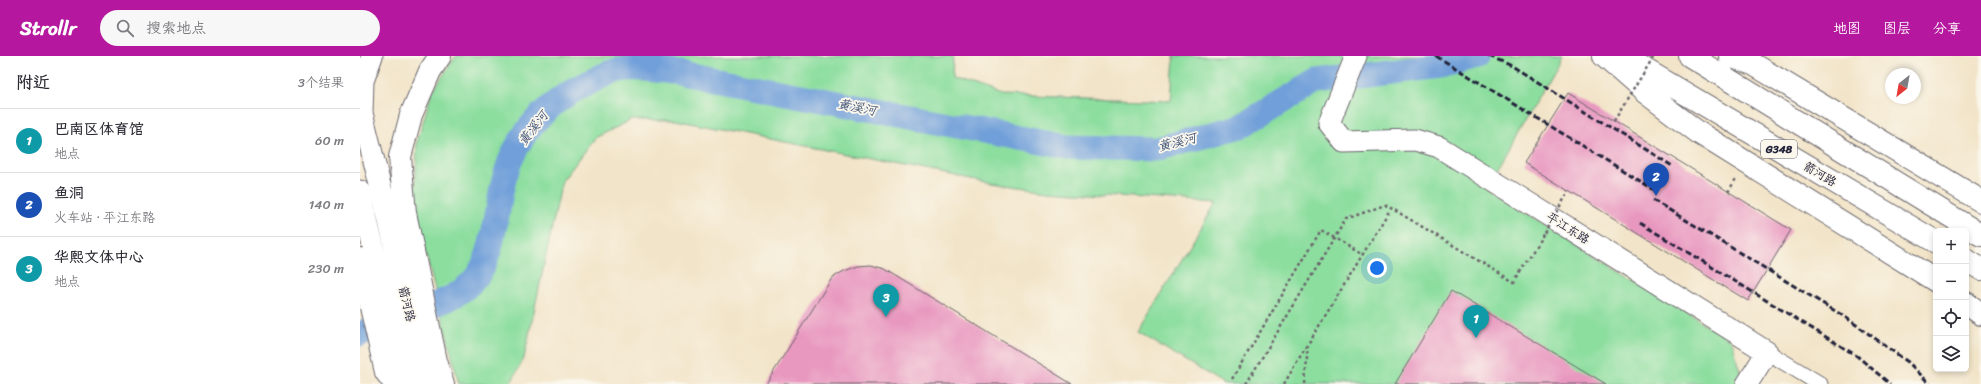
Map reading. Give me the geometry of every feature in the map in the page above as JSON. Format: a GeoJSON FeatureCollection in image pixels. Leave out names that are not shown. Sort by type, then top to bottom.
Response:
{"type":"FeatureCollection","features":[{"type":"Feature","properties":{"kind":"highway"},"geometry":{"type":"LineString","coordinates":[[408,372],[397,217],[400,157],[411,115],[430,71],[440,56]]}},
{"type":"Feature","properties":{"kind":"highway"},"geometry":{"type":"LineString","coordinates":[[1604,56],[1646,93],[1699,133],[1933,279]]}},
{"type":"Feature","properties":{"kind":"highway","name":"箭河路"},"geometry":{"type":"LineString","coordinates":[[1622,56],[1933,240]]}},
{"type":"Feature","properties":{"kind":"highway","name":"G348"},"geometry":{"type":"LineString","coordinates":[[1690,56],[1981,235]]}},
{"type":"Feature","properties":{"kind":"highway"},"geometry":{"type":"LineString","coordinates":[[1730,56],[1753,64],[1981,201]]}},
{"type":"Feature","properties":{"kind":"highway"},"geometry":{"type":"LineString","coordinates":[[360,258],[408,372],[443,384]]}},
{"type":"Feature","properties":{"kind":"highway"},"geometry":{"type":"LineString","coordinates":[[1969,262],[1981,269]]}},
{"type":"Feature","properties":{"kind":"highway"},"geometry":{"type":"LineString","coordinates":[[1969,305],[1981,314]]}},
{"type":"Feature","properties":{"kind":"street"},"geometry":{"type":"LineString","coordinates":[[372,56],[363,81],[362,113],[397,217]]}},
{"type":"Feature","properties":{"kind":"street","name":"平江东路"},"geometry":{"type":"LineString","coordinates":[[1356,56],[1329,123],[1344,142],[1415,140],[1439,148],[1767,352]]}},
{"type":"Feature","properties":{"kind":"street","name":"箭河路"},"geometry":{"type":"LineString","coordinates":[[360,191],[367,223],[408,372],[431,384]]}},
{"type":"Feature","properties":{"kind":"street"},"geometry":{"type":"LineString","coordinates":[[1747,384],[1767,352],[1820,384]]}},
{"type":"Feature","properties":{"kind":"path"},"geometry":{"type":"LineString","coordinates":[[1614,121],[1654,56]]}},
{"type":"Feature","properties":{"kind":"path"},"geometry":{"type":"LineString","coordinates":[[1246,384],[1346,219],[1385,205],[1514,282],[1569,191]]}},
{"type":"Feature","properties":{"kind":"path"},"geometry":{"type":"LineString","coordinates":[[1284,384],[1391,208]]}},
{"type":"Feature","properties":{"kind":"path"},"geometry":{"type":"LineString","coordinates":[[1232,379],[1321,230],[1363,254]]}},
{"type":"Feature","properties":{"kind":"path"},"geometry":{"type":"LineString","coordinates":[[1305,384],[1308,344]]}},
{"type":"Feature","properties":{"kind":"green space"},"geometry":{"type":"Polygon","coordinates":[[[456,56],[953,56],[952,78],[1001,95],[1171,101],[1174,56],[1562,56],[1486,188],[1731,341],[1742,377],[1737,384],[1224,384],[1138,332],[1216,203],[1048,191],[991,183],[675,120],[631,120],[595,138],[562,181],[524,358],[512,381],[508,384],[459,384],[423,243],[415,192],[417,142],[432,92],[456,56]]]}},
{"type":"Feature","properties":{"kind":"building"},"geometry":{"type":"Polygon","coordinates":[[[1568,93],[1791,230],[1748,301],[1524,163],[1568,93]]]}},
{"type":"Feature","properties":{"kind":"building"},"geometry":{"type":"Polygon","coordinates":[[[871,265],[885,269],[1072,384],[766,384],[832,278],[844,271],[858,266],[871,265]]]}},
{"type":"Feature","properties":{"kind":"building"},"geometry":{"type":"Polygon","coordinates":[[[1451,291],[1606,384],[1395,384],[1451,291]]]}},
{"type":"Feature","properties":{"kind":"waterway","name":"黄溪河"},"geometry":{"type":"LineString","coordinates":[[360,334],[394,318],[446,300],[464,289],[472,282],[480,272],[486,260],[494,232],[505,176],[518,144],[527,131],[549,107],[577,89],[615,71],[639,69],[681,73],[1067,147],[1156,149],[1241,126],[1317,81],[1441,66],[1478,56]]}},
{"type":"Feature","properties":{"kind":"railway"},"geometry":{"type":"LineString","coordinates":[[1436,56],[1658,192]]}},
{"type":"Feature","properties":{"kind":"railway"},"geometry":{"type":"LineString","coordinates":[[1489,56],[1512,66],[1674,167]]}},
{"type":"Feature","properties":{"kind":"railway"},"geometry":{"type":"LineString","coordinates":[[1653,200],[1845,317],[1908,362],[1930,384]]}},
{"type":"Feature","properties":{"kind":"railway"},"geometry":{"type":"LineString","coordinates":[[1640,223],[1857,356],[1890,384]]}},
{"type":"Feature","properties":{"kind":"place","name":"鱼洞"},"geometry":{"type":"Point","coordinates":[1656,196]}},
{"type":"Feature","properties":{"kind":"place","name":"华熙文体中心"},"geometry":{"type":"Point","coordinates":[886,317]}},
{"type":"Feature","properties":{"kind":"place","name":"巴南区体育馆"},"geometry":{"type":"Point","coordinates":[1476,338]}}]}
